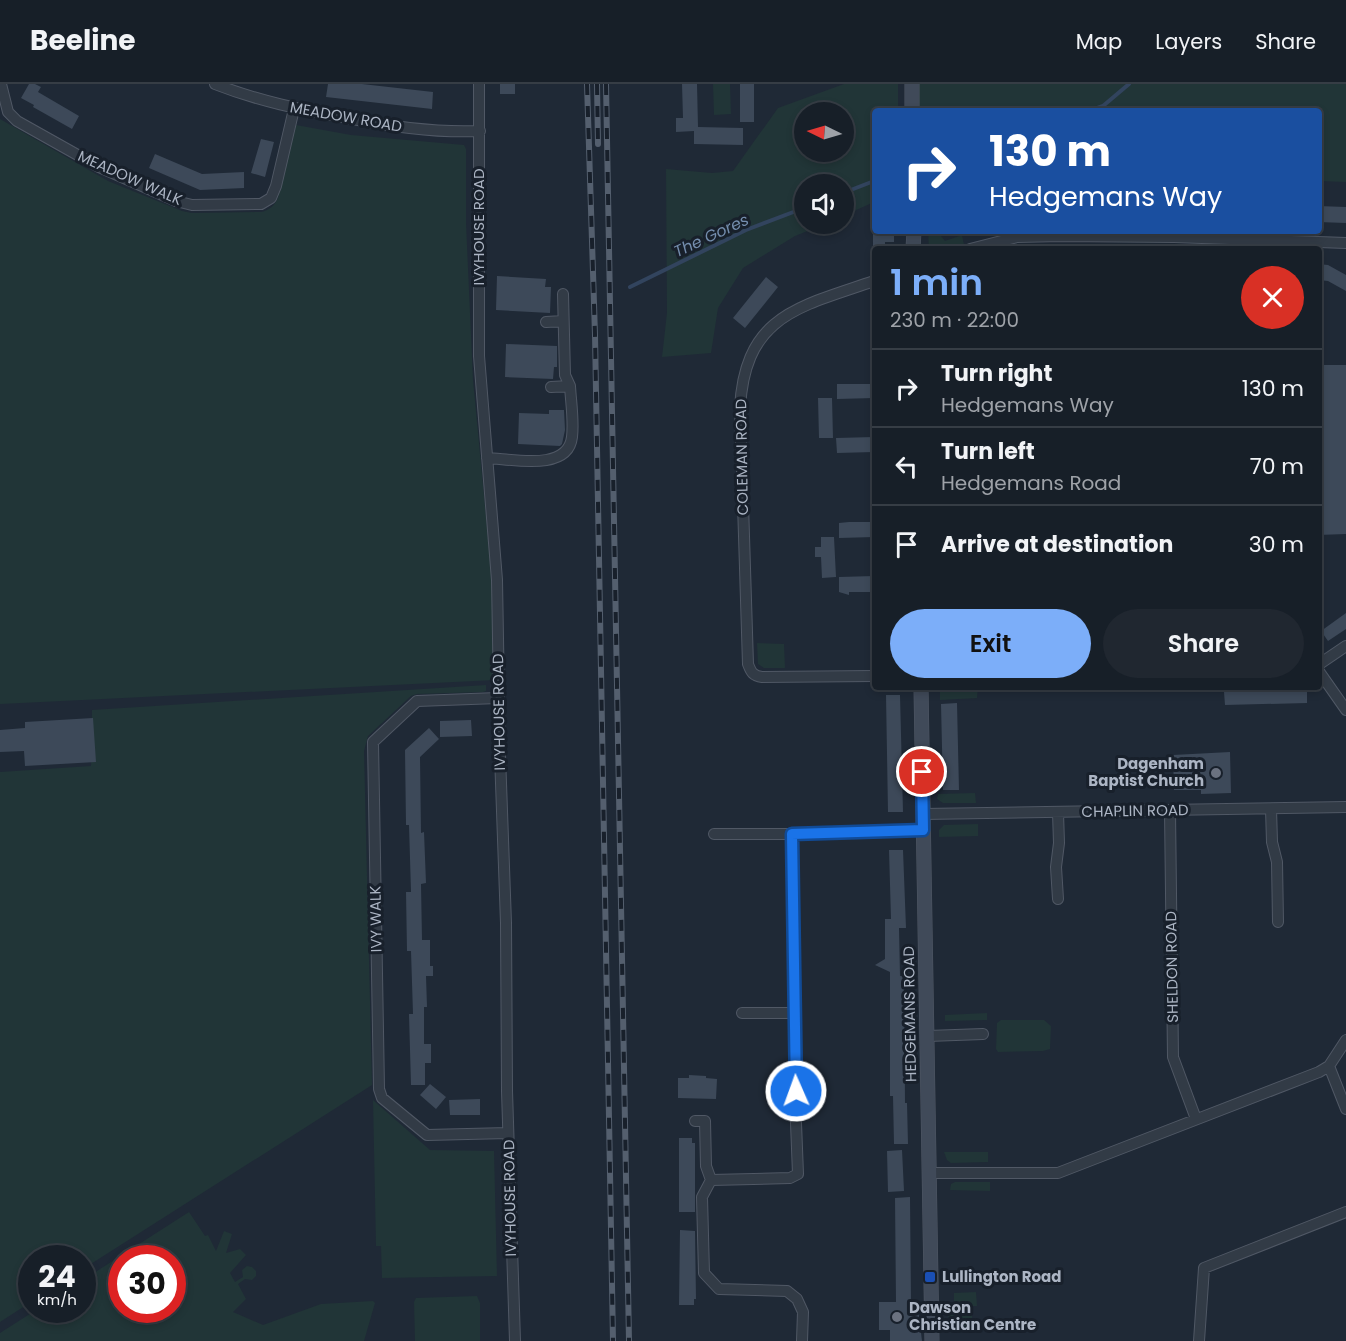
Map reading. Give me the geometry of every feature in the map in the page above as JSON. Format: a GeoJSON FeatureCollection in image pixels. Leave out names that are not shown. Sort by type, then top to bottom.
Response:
{"type":"FeatureCollection","features":[{"type":"Feature","properties":{"kind":"street","name":"MEADOW WALK"},"geometry":{"type":"LineString","coordinates":[[1,84],[8,112],[17,121],[99,167],[176,201],[192,205],[261,204],[271,198],[294,108]]}},
{"type":"Feature","properties":{"kind":"street","name":"MEADOW ROAD"},"geometry":{"type":"LineString","coordinates":[[215,84],[266,102],[388,126],[449,133],[480,131]]}},
{"type":"Feature","properties":{"kind":"street","name":"IVYHOUSE ROAD"},"geometry":{"type":"LineString","coordinates":[[479,84],[479,356],[497,580],[498,698],[506,923],[508,1133],[515,1341]]}},
{"type":"Feature","properties":{"kind":"street"},"geometry":{"type":"LineString","coordinates":[[912,84],[912,108]]}},
{"type":"Feature","properties":{"kind":"street"},"geometry":{"type":"LineString","coordinates":[[982,246],[1017,237],[1174,237],[1346,243]]}},
{"type":"Feature","properties":{"kind":"street"},"geometry":{"type":"LineString","coordinates":[[1174,237],[1174,246]]}},
{"type":"Feature","properties":{"kind":"street","name":"COLEMAN ROAD"},"geometry":{"type":"LineString","coordinates":[[872,283],[798,307],[775,323],[760,339],[746,367],[741,382],[740,408],[748,664],[755,676],[762,677],[872,676]]}},
{"type":"Feature","properties":{"kind":"street"},"geometry":{"type":"LineString","coordinates":[[487,458],[547,461],[559,458],[567,452],[572,439],[570,386],[565,375],[563,294]]}},
{"type":"Feature","properties":{"kind":"street"},"geometry":{"type":"LineString","coordinates":[[546,322],[563,321]]}},
{"type":"Feature","properties":{"kind":"street"},"geometry":{"type":"LineString","coordinates":[[551,387],[570,386]]}},
{"type":"Feature","properties":{"kind":"street"},"geometry":{"type":"LineString","coordinates":[[1322,662],[1346,646]]}},
{"type":"Feature","properties":{"kind":"street"},"geometry":{"type":"LineString","coordinates":[[1322,676],[1346,710]]}},
{"type":"Feature","properties":{"kind":"street","name":"HEDGEMANS ROAD"},"geometry":{"type":"LineString","coordinates":[[921,690],[933,1341]]}},
{"type":"Feature","properties":{"kind":"street","name":"IVY WALK"},"geometry":{"type":"LineString","coordinates":[[498,698],[417,701],[373,742],[379,1089],[382,1098],[427,1135],[508,1133]]}},
{"type":"Feature","properties":{"kind":"street","name":"CHAPLIN ROAD"},"geometry":{"type":"LineString","coordinates":[[923,814],[1346,807]]}},
{"type":"Feature","properties":{"kind":"street"},"geometry":{"type":"LineString","coordinates":[[1271,809],[1272,842],[1277,862],[1278,922]]}},
{"type":"Feature","properties":{"kind":"street","name":"SHELDON ROAD"},"geometry":{"type":"LineString","coordinates":[[1170,811],[1173,1057],[1196,1119]]}},
{"type":"Feature","properties":{"kind":"street"},"geometry":{"type":"LineString","coordinates":[[1058,813],[1059,843],[1056,867],[1058,899]]}},
{"type":"Feature","properties":{"kind":"street"},"geometry":{"type":"LineString","coordinates":[[714,834],[923,830]]}},
{"type":"Feature","properties":{"kind":"street"},"geometry":{"type":"LineString","coordinates":[[792,834],[796,1110]]}},
{"type":"Feature","properties":{"kind":"street"},"geometry":{"type":"LineString","coordinates":[[742,1013],[794,1013]]}},
{"type":"Feature","properties":{"kind":"street"},"geometry":{"type":"LineString","coordinates":[[928,1036],[983,1034]]}},
{"type":"Feature","properties":{"kind":"street"},"geometry":{"type":"LineString","coordinates":[[929,1173],[1058,1173],[1319,1072],[1329,1066],[1346,1040]]}},
{"type":"Feature","properties":{"kind":"street"},"geometry":{"type":"LineString","coordinates":[[1329,1066],[1346,1109]]}},
{"type":"Feature","properties":{"kind":"street"},"geometry":{"type":"LineString","coordinates":[[695,1120],[705,1121],[706,1166],[711,1180],[702,1197],[704,1273],[719,1289],[787,1291],[797,1299],[803,1312],[802,1341]]}},
{"type":"Feature","properties":{"kind":"street"},"geometry":{"type":"LineString","coordinates":[[711,1180],[790,1178],[798,1174],[796,1123]]}},
{"type":"Feature","properties":{"kind":"street"},"geometry":{"type":"LineString","coordinates":[[1198,1341],[1204,1268],[1346,1212]]}},
{"type":"Feature","properties":{"kind":"green space"},"geometry":{"type":"Polygon","coordinates":[[[713,84],[730,84],[731,114],[714,115],[713,84]]]}},
{"type":"Feature","properties":{"kind":"green space"},"geometry":{"type":"Polygon","coordinates":[[[844,84],[898,84],[898,108],[872,108],[872,203],[854,211],[854,174],[794,174],[794,234],[800,234],[743,268],[718,308],[711,353],[662,357],[667,313],[666,169],[712,173],[733,171],[778,108],[794,102],[794,162],[854,162],[854,102],[794,102],[844,84]]]}},
{"type":"Feature","properties":{"kind":"green space"},"geometry":{"type":"Polygon","coordinates":[[[917,84],[1346,84],[1346,182],[1322,181],[1322,108],[917,108],[917,84]]]}},
{"type":"Feature","properties":{"kind":"green space"},"geometry":{"type":"Polygon","coordinates":[[[0,119],[108,181],[192,213],[261,212],[271,207],[278,198],[296,125],[351,135],[464,145],[466,149],[466,223],[473,380],[492,580],[495,680],[0,704],[0,119]]]}},
{"type":"Feature","properties":{"kind":"green space"},"geometry":{"type":"Polygon","coordinates":[[[928,234],[941,234],[945,241],[962,235],[964,245],[960,246],[929,246],[928,234]]]}},
{"type":"Feature","properties":{"kind":"green space"},"geometry":{"type":"Polygon","coordinates":[[[757,643],[784,644],[785,668],[764,668],[758,664],[757,643]]]}},
{"type":"Feature","properties":{"kind":"green space"},"geometry":{"type":"Polygon","coordinates":[[[486,685],[486,691],[483,692],[411,696],[368,736],[364,751],[372,1085],[121,1245],[108,1245],[108,1253],[96,1261],[96,1245],[18,1245],[18,1310],[0,1322],[0,772],[91,766],[92,710],[486,685]]]}},
{"type":"Feature","properties":{"kind":"green space"},"geometry":{"type":"Polygon","coordinates":[[[941,690],[978,690],[977,698],[940,700],[941,690]]]}},
{"type":"Feature","properties":{"kind":"green space"},"geometry":{"type":"Polygon","coordinates":[[[975,793],[976,803],[943,803],[937,799],[938,794],[975,793]]]}},
{"type":"Feature","properties":{"kind":"green space"},"geometry":{"type":"Polygon","coordinates":[[[978,824],[978,836],[939,837],[939,830],[944,825],[978,824]]]}},
{"type":"Feature","properties":{"kind":"green space"},"geometry":{"type":"Polygon","coordinates":[[[987,1013],[987,1020],[945,1021],[945,1015],[987,1013]]]}},
{"type":"Feature","properties":{"kind":"green space"},"geometry":{"type":"Polygon","coordinates":[[[1001,1020],[1044,1020],[1051,1026],[1050,1049],[998,1052],[996,1049],[997,1023],[1001,1020]]]}},
{"type":"Feature","properties":{"kind":"green space"},"geometry":{"type":"Polygon","coordinates":[[[373,1100],[430,1150],[494,1151],[497,1276],[382,1278],[381,1246],[376,1246],[373,1100]]]}},
{"type":"Feature","properties":{"kind":"green space"},"geometry":{"type":"Polygon","coordinates":[[[944,1152],[988,1152],[988,1162],[951,1163],[944,1152]]]}},
{"type":"Feature","properties":{"kind":"green space"},"geometry":{"type":"Polygon","coordinates":[[[990,1182],[990,1191],[950,1190],[951,1184],[990,1182]]]}},
{"type":"Feature","properties":{"kind":"green space"},"geometry":{"type":"Polygon","coordinates":[[[189,1212],[205,1236],[208,1235],[216,1251],[224,1231],[232,1234],[226,1253],[240,1249],[246,1255],[230,1273],[235,1282],[243,1277],[242,1270],[247,1266],[256,1271],[256,1276],[252,1280],[245,1279],[238,1284],[246,1299],[233,1312],[263,1325],[321,1304],[373,1301],[375,1303],[364,1341],[0,1341],[0,1333],[18,1322],[96,1323],[96,1272],[108,1264],[108,1323],[186,1323],[186,1245],[138,1245],[189,1212]]]}},
{"type":"Feature","properties":{"kind":"green space"},"geometry":{"type":"Polygon","coordinates":[[[976,1292],[977,1306],[954,1306],[954,1293],[976,1292]]]}},
{"type":"Feature","properties":{"kind":"green space"},"geometry":{"type":"Polygon","coordinates":[[[477,1296],[480,1303],[480,1341],[415,1341],[414,1302],[416,1298],[477,1296]]]}},
{"type":"Feature","properties":{"kind":"green space"},"geometry":{"type":"Polygon","coordinates":[[[948,1314],[972,1314],[972,1331],[949,1331],[948,1314]]]}},
{"type":"Feature","properties":{"kind":"building"},"geometry":{"type":"Polygon","coordinates":[[[29,84],[41,87],[38,92],[79,116],[72,129],[21,98],[29,84]]]}},
{"type":"Feature","properties":{"kind":"building"},"geometry":{"type":"Polygon","coordinates":[[[328,84],[362,84],[433,92],[432,109],[326,97],[328,84]]]}},
{"type":"Feature","properties":{"kind":"building"},"geometry":{"type":"Polygon","coordinates":[[[500,84],[515,84],[515,94],[500,94],[500,84]]]}},
{"type":"Feature","properties":{"kind":"building"},"geometry":{"type":"Polygon","coordinates":[[[682,84],[697,84],[698,127],[743,128],[743,145],[694,144],[694,131],[676,132],[676,118],[683,118],[682,84]]]}},
{"type":"Feature","properties":{"kind":"building"},"geometry":{"type":"Polygon","coordinates":[[[740,84],[754,84],[754,122],[740,122],[740,84]]]}},
{"type":"Feature","properties":{"kind":"building"},"geometry":{"type":"Polygon","coordinates":[[[261,139],[274,142],[265,177],[251,173],[261,139]]]}},
{"type":"Feature","properties":{"kind":"building"},"geometry":{"type":"Polygon","coordinates":[[[155,154],[202,174],[244,172],[244,188],[200,190],[149,168],[155,154]]]}},
{"type":"Feature","properties":{"kind":"building"},"geometry":{"type":"Polygon","coordinates":[[[1322,206],[1346,207],[1346,223],[1322,222],[1322,206]]]}},
{"type":"Feature","properties":{"kind":"building"},"geometry":{"type":"Polygon","coordinates":[[[873,234],[894,234],[894,242],[885,242],[885,246],[873,246],[873,234]]]}},
{"type":"Feature","properties":{"kind":"building"},"geometry":{"type":"Polygon","coordinates":[[[1322,264],[1328,265],[1346,275],[1346,291],[1328,281],[1322,280],[1322,264]]]}},
{"type":"Feature","properties":{"kind":"building"},"geometry":{"type":"Polygon","coordinates":[[[497,276],[546,279],[545,287],[551,287],[550,313],[496,310],[497,276]]]}},
{"type":"Feature","properties":{"kind":"building"},"geometry":{"type":"Polygon","coordinates":[[[766,277],[778,287],[745,328],[733,318],[766,277]]]}},
{"type":"Feature","properties":{"kind":"building"},"geometry":{"type":"Polygon","coordinates":[[[506,344],[557,346],[557,367],[554,367],[553,379],[505,377],[506,344]]]}},
{"type":"Feature","properties":{"kind":"building"},"geometry":{"type":"Polygon","coordinates":[[[1322,365],[1346,365],[1346,534],[1322,535],[1322,365]]]}},
{"type":"Feature","properties":{"kind":"building"},"geometry":{"type":"Polygon","coordinates":[[[837,384],[872,384],[872,398],[837,399],[837,384]]]}},
{"type":"Feature","properties":{"kind":"building"},"geometry":{"type":"Polygon","coordinates":[[[818,398],[832,398],[833,438],[819,438],[818,398]]]}},
{"type":"Feature","properties":{"kind":"building"},"geometry":{"type":"Polygon","coordinates":[[[549,410],[564,410],[565,430],[562,444],[560,446],[518,444],[519,413],[549,414],[549,410]]]}},
{"type":"Feature","properties":{"kind":"building"},"geometry":{"type":"Polygon","coordinates":[[[872,437],[872,452],[837,453],[836,438],[872,437]]]}},
{"type":"Feature","properties":{"kind":"building"},"geometry":{"type":"Polygon","coordinates":[[[872,522],[872,537],[839,538],[839,523],[872,522]]]}},
{"type":"Feature","properties":{"kind":"building"},"geometry":{"type":"Polygon","coordinates":[[[821,537],[834,537],[836,577],[822,578],[821,557],[815,557],[815,547],[821,547],[821,537]]]}},
{"type":"Feature","properties":{"kind":"building"},"geometry":{"type":"Polygon","coordinates":[[[872,576],[872,592],[849,592],[849,595],[839,592],[839,577],[872,576]]]}},
{"type":"Feature","properties":{"kind":"building"},"geometry":{"type":"Polygon","coordinates":[[[1346,613],[1346,629],[1328,641],[1322,630],[1346,613]]]}},
{"type":"Feature","properties":{"kind":"building"},"geometry":{"type":"Polygon","coordinates":[[[1307,690],[1307,703],[1225,705],[1224,692],[1307,690]]]}},
{"type":"Feature","properties":{"kind":"building"},"geometry":{"type":"Polygon","coordinates":[[[886,695],[900,695],[903,812],[888,812],[886,695]]]}},
{"type":"Feature","properties":{"kind":"building"},"geometry":{"type":"Polygon","coordinates":[[[957,703],[959,790],[943,790],[941,704],[957,703]]]}},
{"type":"Feature","properties":{"kind":"building"},"geometry":{"type":"Polygon","coordinates":[[[93,718],[96,762],[25,766],[24,751],[0,752],[0,730],[25,728],[25,722],[93,718]]]}},
{"type":"Feature","properties":{"kind":"building"},"geometry":{"type":"Polygon","coordinates":[[[471,720],[472,736],[440,737],[440,721],[471,720]]]}},
{"type":"Feature","properties":{"kind":"building"},"geometry":{"type":"Polygon","coordinates":[[[429,728],[439,739],[420,757],[421,833],[424,832],[426,883],[421,884],[422,940],[430,940],[430,966],[433,966],[433,976],[426,976],[427,1007],[424,1007],[424,1044],[431,1044],[431,1063],[425,1063],[425,1085],[411,1085],[409,1014],[413,1014],[411,951],[407,951],[406,892],[411,892],[409,825],[406,825],[405,750],[429,728]]]}},
{"type":"Feature","properties":{"kind":"building"},"geometry":{"type":"Polygon","coordinates":[[[1230,752],[1231,793],[1201,794],[1201,790],[1174,790],[1173,755],[1230,752]]]}},
{"type":"Feature","properties":{"kind":"building"},"geometry":{"type":"Polygon","coordinates":[[[889,850],[903,850],[906,928],[899,928],[900,976],[904,976],[905,1103],[907,1103],[908,1144],[894,1144],[893,1096],[890,1096],[890,972],[875,965],[885,959],[885,919],[891,919],[889,850]]]}},
{"type":"Feature","properties":{"kind":"building"},"geometry":{"type":"Polygon","coordinates":[[[689,1075],[717,1079],[716,1099],[678,1098],[678,1078],[689,1078],[689,1075]]]}},
{"type":"Feature","properties":{"kind":"building"},"geometry":{"type":"Polygon","coordinates":[[[430,1084],[446,1097],[436,1109],[420,1095],[430,1084]]]}},
{"type":"Feature","properties":{"kind":"building"},"geometry":{"type":"Polygon","coordinates":[[[480,1099],[480,1115],[450,1115],[449,1100],[480,1099]]]}},
{"type":"Feature","properties":{"kind":"building"},"geometry":{"type":"Polygon","coordinates":[[[679,1138],[692,1138],[692,1143],[695,1143],[695,1212],[679,1212],[679,1138]]]}},
{"type":"Feature","properties":{"kind":"building"},"geometry":{"type":"Polygon","coordinates":[[[902,1150],[904,1191],[888,1192],[887,1151],[902,1150]]]}},
{"type":"Feature","properties":{"kind":"building"},"geometry":{"type":"Polygon","coordinates":[[[910,1197],[911,1302],[917,1302],[922,1341],[890,1341],[890,1330],[879,1330],[879,1302],[896,1302],[895,1198],[910,1197]]]}},
{"type":"Feature","properties":{"kind":"building"},"geometry":{"type":"Polygon","coordinates":[[[680,1230],[695,1231],[696,1299],[694,1299],[694,1305],[679,1305],[680,1230]]]}},
{"type":"Feature","properties":{"kind":"waterway","name":"The Gores"},"geometry":{"type":"LineString","coordinates":[[1097,108],[1129,84]]}},
{"type":"Feature","properties":{"kind":"waterway","name":"The Gores"},"geometry":{"type":"LineString","coordinates":[[854,189],[872,182]]}},
{"type":"Feature","properties":{"kind":"waterway","name":"The Gores"},"geometry":{"type":"LineString","coordinates":[[630,287],[746,230],[794,212]]}},
{"type":"Feature","properties":{"kind":"railway"},"geometry":{"type":"LineString","coordinates":[[587,84],[595,335],[613,1341]]}},
{"type":"Feature","properties":{"kind":"railway"},"geometry":{"type":"LineString","coordinates":[[597,84],[598,144]]}},
{"type":"Feature","properties":{"kind":"railway"},"geometry":{"type":"LineString","coordinates":[[606,84],[629,1341]]}},
{"type":"Feature","properties":{"kind":"place","name":"Dagenham Baptist Church"},"geometry":{"type":"Point","coordinates":[1216,773]}},
{"type":"Feature","properties":{"kind":"place","name":"Lullington Road"},"geometry":{"type":"Point","coordinates":[930,1277]}},
{"type":"Feature","properties":{"kind":"place","name":"Dawson Christian Centre"},"geometry":{"type":"Point","coordinates":[897,1317]}},
{"type":"Feature","properties":{"kind":"route"},"geometry":{"type":"LineString","coordinates":[[796,1091],[792,834],[923,830],[922,772]]}}]}
